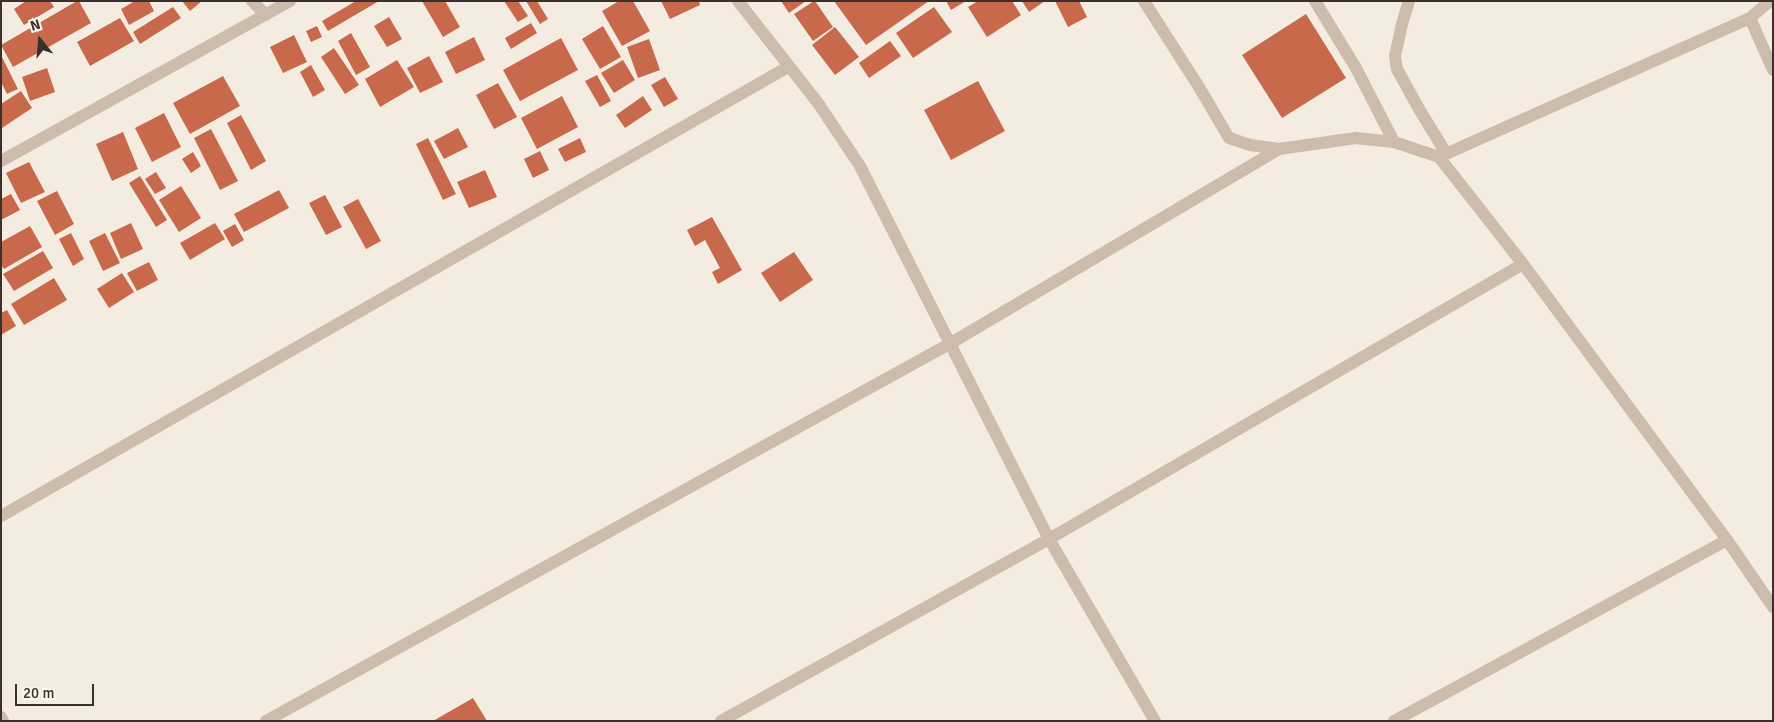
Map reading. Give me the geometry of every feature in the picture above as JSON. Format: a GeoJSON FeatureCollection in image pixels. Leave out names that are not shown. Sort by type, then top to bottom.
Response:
{"type":"FeatureCollection","features":[{"type":"Feature","properties":{"kind":"street"},"geometry":{"type":"LineString","coordinates":[[252,1],[266,15]]}},
{"type":"Feature","properties":{"kind":"street"},"geometry":{"type":"LineString","coordinates":[[1,160],[290,1]]}},
{"type":"Feature","properties":{"kind":"street"},"geometry":{"type":"LineString","coordinates":[[738,1],[788,67],[818,102],[860,166],[951,343],[1048,539],[1155,721]]}},
{"type":"Feature","properties":{"kind":"street"},"geometry":{"type":"LineString","coordinates":[[1144,1],[1199,86],[1229,138],[1250,145],[1279,149],[1356,138],[1394,142],[1443,155],[1750,18],[1770,1]]}},
{"type":"Feature","properties":{"kind":"street"},"geometry":{"type":"LineString","coordinates":[[1315,1],[1356,68],[1394,142]]}},
{"type":"Feature","properties":{"kind":"street"},"geometry":{"type":"LineString","coordinates":[[1409,1],[1395,56],[1396,68],[1443,155],[1727,540],[1773,607]]}},
{"type":"Feature","properties":{"kind":"street"},"geometry":{"type":"LineString","coordinates":[[1750,18],[1773,70]]}},
{"type":"Feature","properties":{"kind":"street"},"geometry":{"type":"LineString","coordinates":[[1,516],[788,67]]}},
{"type":"Feature","properties":{"kind":"street"},"geometry":{"type":"LineString","coordinates":[[266,721],[951,343],[1279,149]]}},
{"type":"Feature","properties":{"kind":"street"},"geometry":{"type":"LineString","coordinates":[[721,721],[1048,539],[1523,264]]}},
{"type":"Feature","properties":{"kind":"street"},"geometry":{"type":"LineString","coordinates":[[1394,721],[1727,540]]}},
{"type":"Feature","properties":{"kind":"building"},"geometry":{"type":"Polygon","coordinates":[[[26,1],[50,1],[54,7],[24,25],[14,9],[26,1]]]}},
{"type":"Feature","properties":{"kind":"building"},"geometry":{"type":"Polygon","coordinates":[[[79,1],[91,23],[13,67],[1,45],[79,1]]]}},
{"type":"Feature","properties":{"kind":"building"},"geometry":{"type":"Polygon","coordinates":[[[135,1],[149,1],[154,11],[129,25],[121,9],[135,1]]]}},
{"type":"Feature","properties":{"kind":"building"},"geometry":{"type":"Polygon","coordinates":[[[182,1],[202,1],[190,11],[182,1]]]}},
{"type":"Feature","properties":{"kind":"building"},"geometry":{"type":"Polygon","coordinates":[[[356,1],[379,1],[328,31],[322,21],[356,1]]]}},
{"type":"Feature","properties":{"kind":"building"},"geometry":{"type":"Polygon","coordinates":[[[422,1],[445,1],[460,27],[443,37],[422,1]]]}},
{"type":"Feature","properties":{"kind":"building"},"geometry":{"type":"Polygon","coordinates":[[[504,1],[518,1],[528,16],[518,22],[504,1]]]}},
{"type":"Feature","properties":{"kind":"building"},"geometry":{"type":"Polygon","coordinates":[[[526,1],[537,1],[548,19],[540,24],[526,1]]]}},
{"type":"Feature","properties":{"kind":"building"},"geometry":{"type":"Polygon","coordinates":[[[619,1],[633,1],[650,31],[622,46],[602,11],[619,1]]]}},
{"type":"Feature","properties":{"kind":"building"},"geometry":{"type":"Polygon","coordinates":[[[661,1],[699,1],[700,5],[670,19],[661,1]]]}},
{"type":"Feature","properties":{"kind":"building"},"geometry":{"type":"Polygon","coordinates":[[[781,1],[806,1],[789,13],[781,1]]]}},
{"type":"Feature","properties":{"kind":"building"},"geometry":{"type":"Polygon","coordinates":[[[814,1],[833,27],[813,41],[794,14],[814,1]]]}},
{"type":"Feature","properties":{"kind":"building"},"geometry":{"type":"Polygon","coordinates":[[[834,1],[929,1],[866,45],[834,1]]]}},
{"type":"Feature","properties":{"kind":"building"},"geometry":{"type":"Polygon","coordinates":[[[946,1],[966,1],[951,10],[946,1]]]}},
{"type":"Feature","properties":{"kind":"building"},"geometry":{"type":"Polygon","coordinates":[[[978,1],[1012,1],[1021,15],[987,37],[968,7],[978,1]]]}},
{"type":"Feature","properties":{"kind":"building"},"geometry":{"type":"Polygon","coordinates":[[[1022,1],[1045,1],[1029,12],[1022,1]]]}},
{"type":"Feature","properties":{"kind":"building"},"geometry":{"type":"Polygon","coordinates":[[[1055,1],[1079,1],[1087,17],[1068,27],[1055,1]]]}},
{"type":"Feature","properties":{"kind":"building"},"geometry":{"type":"Polygon","coordinates":[[[173,7],[181,18],[140,44],[133,32],[173,7]]]}},
{"type":"Feature","properties":{"kind":"building"},"geometry":{"type":"Polygon","coordinates":[[[934,7],[952,32],[913,58],[896,33],[934,7]]]}},
{"type":"Feature","properties":{"kind":"building"},"geometry":{"type":"Polygon","coordinates":[[[1306,14],[1346,78],[1282,118],[1242,55],[1306,14]]]}},
{"type":"Feature","properties":{"kind":"building"},"geometry":{"type":"Polygon","coordinates":[[[389,17],[402,39],[387,47],[374,26],[389,17]]]}},
{"type":"Feature","properties":{"kind":"building"},"geometry":{"type":"Polygon","coordinates":[[[120,18],[134,41],[90,66],[77,42],[120,18]]]}},
{"type":"Feature","properties":{"kind":"building"},"geometry":{"type":"Polygon","coordinates":[[[531,23],[537,33],[511,49],[505,38],[531,23]]]}},
{"type":"Feature","properties":{"kind":"building"},"geometry":{"type":"Polygon","coordinates":[[[317,26],[322,37],[311,42],[306,31],[317,26]]]}},
{"type":"Feature","properties":{"kind":"building"},"geometry":{"type":"Polygon","coordinates":[[[603,26],[621,57],[600,69],[582,39],[603,26]]]}},
{"type":"Feature","properties":{"kind":"building"},"geometry":{"type":"Polygon","coordinates":[[[835,27],[859,57],[835,75],[812,45],[835,27]]]}},
{"type":"Feature","properties":{"kind":"building"},"geometry":{"type":"Polygon","coordinates":[[[351,33],[370,67],[356,75],[338,41],[351,33]]]}},
{"type":"Feature","properties":{"kind":"building"},"geometry":{"type":"Polygon","coordinates":[[[294,35],[307,62],[283,73],[270,47],[294,35]]]}},
{"type":"Feature","properties":{"kind":"building"},"geometry":{"type":"Polygon","coordinates":[[[474,37],[485,60],[456,74],[445,52],[474,37]]]}},
{"type":"Feature","properties":{"kind":"building"},"geometry":{"type":"Polygon","coordinates":[[[561,38],[578,70],[520,101],[503,70],[561,38]]]}},
{"type":"Feature","properties":{"kind":"building"},"geometry":{"type":"Polygon","coordinates":[[[649,39],[660,70],[638,78],[627,47],[649,39]]]}},
{"type":"Feature","properties":{"kind":"building"},"geometry":{"type":"Polygon","coordinates":[[[890,41],[901,56],[869,78],[859,63],[890,41]]]}},
{"type":"Feature","properties":{"kind":"building"},"geometry":{"type":"Polygon","coordinates":[[[334,48],[359,85],[345,94],[321,57],[334,48]]]}},
{"type":"Feature","properties":{"kind":"building"},"geometry":{"type":"Polygon","coordinates":[[[1,55],[18,89],[7,94],[1,82],[1,55]]]}},
{"type":"Feature","properties":{"kind":"building"},"geometry":{"type":"Polygon","coordinates":[[[429,56],[443,82],[420,93],[407,68],[429,56]]]}},
{"type":"Feature","properties":{"kind":"building"},"geometry":{"type":"Polygon","coordinates":[[[397,60],[414,87],[380,107],[365,79],[397,60]]]}},
{"type":"Feature","properties":{"kind":"building"},"geometry":{"type":"Polygon","coordinates":[[[623,60],[635,80],[614,93],[601,73],[623,60]]]}},
{"type":"Feature","properties":{"kind":"building"},"geometry":{"type":"Polygon","coordinates":[[[311,65],[325,90],[313,97],[300,72],[311,65]]]}},
{"type":"Feature","properties":{"kind":"building"},"geometry":{"type":"Polygon","coordinates":[[[47,68],[55,92],[30,101],[22,77],[47,68]]]}},
{"type":"Feature","properties":{"kind":"building"},"geometry":{"type":"Polygon","coordinates":[[[597,75],[611,101],[600,107],[585,81],[597,75]]]}},
{"type":"Feature","properties":{"kind":"building"},"geometry":{"type":"Polygon","coordinates":[[[223,76],[240,106],[190,134],[173,103],[223,76]]]}},
{"type":"Feature","properties":{"kind":"building"},"geometry":{"type":"Polygon","coordinates":[[[665,77],[678,99],[664,107],[651,85],[665,77]]]}},
{"type":"Feature","properties":{"kind":"building"},"geometry":{"type":"Polygon","coordinates":[[[978,81],[1005,131],[951,160],[924,110],[978,81]]]}},
{"type":"Feature","properties":{"kind":"building"},"geometry":{"type":"Polygon","coordinates":[[[498,83],[517,117],[494,129],[476,95],[498,83]]]}},
{"type":"Feature","properties":{"kind":"building"},"geometry":{"type":"Polygon","coordinates":[[[21,91],[32,108],[2,128],[1,104],[21,91]]]}},
{"type":"Feature","properties":{"kind":"building"},"geometry":{"type":"Polygon","coordinates":[[[562,96],[578,127],[537,149],[521,118],[562,96]]]}},
{"type":"Feature","properties":{"kind":"building"},"geometry":{"type":"Polygon","coordinates":[[[643,96],[652,110],[625,128],[616,115],[643,96]]]}},
{"type":"Feature","properties":{"kind":"building"},"geometry":{"type":"Polygon","coordinates":[[[164,113],[181,147],[152,162],[135,128],[164,113]]]}},
{"type":"Feature","properties":{"kind":"building"},"geometry":{"type":"Polygon","coordinates":[[[241,115],[266,161],[251,170],[227,123],[241,115]]]}},
{"type":"Feature","properties":{"kind":"building"},"geometry":{"type":"Polygon","coordinates":[[[458,128],[468,147],[444,159],[434,141],[458,128]]]}},
{"type":"Feature","properties":{"kind":"building"},"geometry":{"type":"Polygon","coordinates":[[[211,129],[238,181],[220,190],[194,138],[211,129]]]}},
{"type":"Feature","properties":{"kind":"building"},"geometry":{"type":"Polygon","coordinates":[[[123,132],[138,169],[112,181],[96,144],[123,132]]]}},
{"type":"Feature","properties":{"kind":"building"},"geometry":{"type":"Polygon","coordinates":[[[428,138],[456,194],[443,200],[416,144],[428,138]]]}},
{"type":"Feature","properties":{"kind":"building"},"geometry":{"type":"Polygon","coordinates":[[[580,138],[586,152],[565,162],[558,149],[580,138]]]}},
{"type":"Feature","properties":{"kind":"building"},"geometry":{"type":"Polygon","coordinates":[[[540,151],[549,170],[533,178],[524,159],[540,151]]]}},
{"type":"Feature","properties":{"kind":"building"},"geometry":{"type":"Polygon","coordinates":[[[193,152],[201,166],[191,173],[182,159],[193,152]]]}},
{"type":"Feature","properties":{"kind":"building"},"geometry":{"type":"Polygon","coordinates":[[[29,162],[45,192],[21,203],[6,173],[29,162]]]}},
{"type":"Feature","properties":{"kind":"building"},"geometry":{"type":"Polygon","coordinates":[[[485,170],[497,197],[469,208],[457,182],[485,170]]]}},
{"type":"Feature","properties":{"kind":"building"},"geometry":{"type":"Polygon","coordinates":[[[156,172],[166,188],[155,194],[145,179],[156,172]]]}},
{"type":"Feature","properties":{"kind":"building"},"geometry":{"type":"Polygon","coordinates":[[[140,176],[167,220],[156,227],[129,183],[140,176]]]}},
{"type":"Feature","properties":{"kind":"building"},"geometry":{"type":"Polygon","coordinates":[[[181,186],[201,218],[179,232],[159,200],[181,186]]]}},
{"type":"Feature","properties":{"kind":"building"},"geometry":{"type":"Polygon","coordinates":[[[279,190],[289,208],[244,232],[234,214],[279,190]]]}},
{"type":"Feature","properties":{"kind":"building"},"geometry":{"type":"Polygon","coordinates":[[[57,191],[74,224],[55,235],[37,201],[57,191]]]}},
{"type":"Feature","properties":{"kind":"building"},"geometry":{"type":"Polygon","coordinates":[[[11,194],[20,210],[1,220],[1,199],[11,194]]]}},
{"type":"Feature","properties":{"kind":"building"},"geometry":{"type":"Polygon","coordinates":[[[325,195],[342,227],[326,235],[309,203],[325,195]]]}},
{"type":"Feature","properties":{"kind":"building"},"geometry":{"type":"Polygon","coordinates":[[[358,199],[381,241],[366,249],[343,207],[358,199]]]}},
{"type":"Feature","properties":{"kind":"building"},"geometry":{"type":"Polygon","coordinates":[[[712,217],[742,270],[718,284],[712,272],[720,268],[705,240],[695,246],[687,230],[712,217]]]}},
{"type":"Feature","properties":{"kind":"building"},"geometry":{"type":"Polygon","coordinates":[[[131,223],[143,249],[121,259],[110,233],[131,223]]]}},
{"type":"Feature","properties":{"kind":"building"},"geometry":{"type":"Polygon","coordinates":[[[215,223],[225,239],[190,260],[180,243],[215,223]]]}},
{"type":"Feature","properties":{"kind":"building"},"geometry":{"type":"Polygon","coordinates":[[[235,224],[244,240],[232,247],[223,231],[235,224]]]}},
{"type":"Feature","properties":{"kind":"building"},"geometry":{"type":"Polygon","coordinates":[[[30,226],[42,247],[4,269],[1,265],[1,242],[30,226]]]}},
{"type":"Feature","properties":{"kind":"building"},"geometry":{"type":"Polygon","coordinates":[[[71,233],[84,259],[73,266],[59,239],[71,233]]]}},
{"type":"Feature","properties":{"kind":"building"},"geometry":{"type":"Polygon","coordinates":[[[105,233],[120,263],[103,271],[89,241],[105,233]]]}},
{"type":"Feature","properties":{"kind":"building"},"geometry":{"type":"Polygon","coordinates":[[[43,251],[53,268],[14,291],[3,274],[43,251]]]}},
{"type":"Feature","properties":{"kind":"building"},"geometry":{"type":"Polygon","coordinates":[[[794,252],[813,280],[780,302],[761,273],[794,252]]]}},
{"type":"Feature","properties":{"kind":"building"},"geometry":{"type":"Polygon","coordinates":[[[149,262],[158,280],[137,291],[127,273],[149,262]]]}},
{"type":"Feature","properties":{"kind":"building"},"geometry":{"type":"Polygon","coordinates":[[[122,273],[134,292],[109,308],[97,289],[122,273]]]}},
{"type":"Feature","properties":{"kind":"building"},"geometry":{"type":"Polygon","coordinates":[[[54,278],[67,300],[24,325],[11,304],[54,278]]]}},
{"type":"Feature","properties":{"kind":"building"},"geometry":{"type":"Polygon","coordinates":[[[7,310],[16,326],[1,335],[1,313],[7,310]]]}},
{"type":"Feature","properties":{"kind":"building"},"geometry":{"type":"Polygon","coordinates":[[[473,698],[487,721],[433,721],[473,698]]]}}]}
